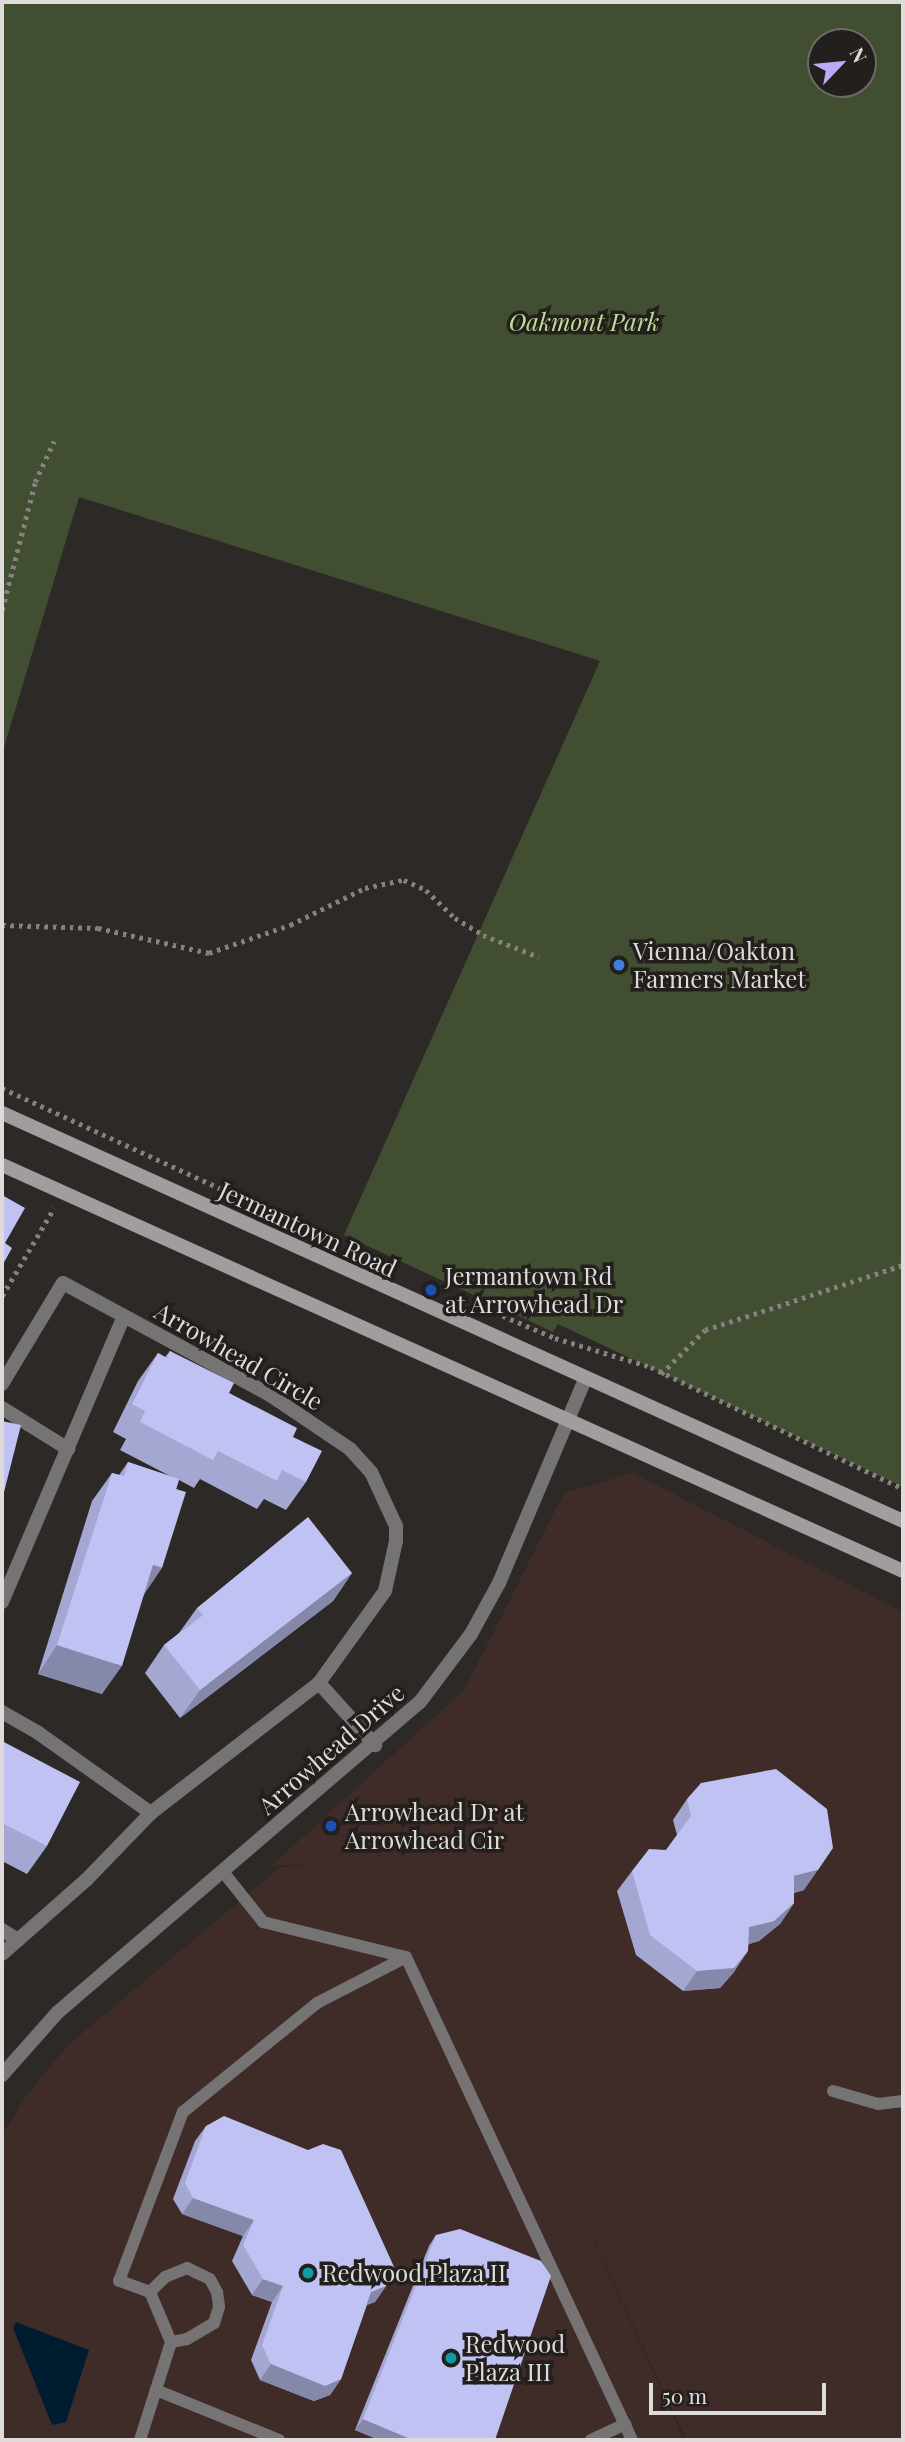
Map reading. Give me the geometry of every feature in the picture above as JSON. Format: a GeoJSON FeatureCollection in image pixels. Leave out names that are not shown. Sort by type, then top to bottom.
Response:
{"type":"FeatureCollection","features":[{"type":"Feature","properties":{"kind":"main road","name":"Jermantown Road"},"geometry":{"type":"LineString","coordinates":[[2,1113],[903,1521]]}},
{"type":"Feature","properties":{"kind":"main road"},"geometry":{"type":"LineString","coordinates":[[2,1165],[903,1571]]}},
{"type":"Feature","properties":{"kind":"street","name":"Arrowhead Circle"},"geometry":{"type":"LineString","coordinates":[[2,1384],[64,1283],[270,1395],[350,1449],[371,1472],[396,1526],[393,1565],[385,1591],[319,1683],[150,1813],[86,1880],[2,1954]]}},
{"type":"Feature","properties":{"kind":"street","name":"Arrowhead Circle"},"geometry":{"type":"LineString","coordinates":[[2,1602],[124,1316]]}},
{"type":"Feature","properties":{"kind":"street","name":"Arrowhead Drive"},"geometry":{"type":"LineString","coordinates":[[2,2074],[58,2012],[376,1745],[420,1702],[471,1634],[499,1583],[585,1379]]}},
{"type":"Feature","properties":{"kind":"street"},"geometry":{"type":"LineString","coordinates":[[2,1408],[68,1449]]}},
{"type":"Feature","properties":{"kind":"street"},"geometry":{"type":"LineString","coordinates":[[319,1683],[376,1745]]}},
{"type":"Feature","properties":{"kind":"street"},"geometry":{"type":"LineString","coordinates":[[2,1712],[37,1732],[150,1813]]}},
{"type":"Feature","properties":{"kind":"street"},"geometry":{"type":"LineString","coordinates":[[2,1930],[18,1940]]}},
{"type":"Feature","properties":{"kind":"lane"},"geometry":{"type":"LineString","coordinates":[[224,1873],[263,1922],[406,1957]]}},
{"type":"Feature","properties":{"kind":"lane"},"geometry":{"type":"LineString","coordinates":[[139,2440],[171,2342],[150,2292],[119,2281],[183,2112],[317,2003],[406,1957]]}},
{"type":"Feature","properties":{"kind":"lane"},"geometry":{"type":"LineString","coordinates":[[406,1957],[632,2440]]}},
{"type":"Feature","properties":{"kind":"lane"},"geometry":{"type":"LineString","coordinates":[[832,2091],[878,2104],[903,2101]]}},
{"type":"Feature","properties":{"kind":"lane"},"geometry":{"type":"LineString","coordinates":[[150,2292],[165,2277],[187,2268],[210,2279],[217,2292],[219,2307],[214,2323],[187,2339],[171,2342]]}},
{"type":"Feature","properties":{"kind":"lane"},"geometry":{"type":"LineString","coordinates":[[156,2390],[279,2440]]}},
{"type":"Feature","properties":{"kind":"lane"},"geometry":{"type":"LineString","coordinates":[[591,2440],[625,2424]]}},
{"type":"Feature","properties":{"kind":"path"},"geometry":{"type":"LineString","coordinates":[[2,610],[35,482],[54,441]]}},
{"type":"Feature","properties":{"kind":"path"},"geometry":{"type":"LineString","coordinates":[[2,925],[98,928],[209,953],[290,925],[365,888],[404,880],[426,890],[455,918],[483,935],[538,957]]}},
{"type":"Feature","properties":{"kind":"path"},"geometry":{"type":"LineString","coordinates":[[2,1296],[54,1208]]}},
{"type":"Feature","properties":{"kind":"path"},"geometry":{"type":"LineString","coordinates":[[661,1374],[705,1330],[903,1265]]}},
{"type":"Feature","properties":{"kind":"path"},"geometry":{"type":"LineString","coordinates":[[555,1338],[651,1367],[903,1489]]}},
{"type":"Feature","properties":{"kind":"shaded area"},"geometry":{"type":"Polygon","coordinates":[[[633,1473],[903,1612],[903,2440],[686,2440],[559,2164],[684,2440],[4,2440],[2,2136],[25,2097],[68,2045],[280,1867],[323,1864],[271,1866],[464,1690],[564,1493],[633,1473]]]}},
{"type":"Feature","properties":{"kind":"green space","name":"Oakmont Park"},"geometry":{"type":"Polygon","coordinates":[[[2,2],[903,2],[903,1487],[558,1324],[553,1332],[344,1235],[600,661],[79,497],[2,754],[2,2]]]}},
{"type":"Feature","properties":{"kind":"water"},"geometry":{"type":"Polygon","coordinates":[[[16,2322],[89,2350],[66,2422],[52,2425],[13,2328],[16,2322]]]}},
{"type":"Feature","properties":{"kind":"building"},"geometry":{"type":"Polygon","coordinates":[[[2,1195],[25,1208],[5,1243],[12,1248],[2,1266],[2,1195]]]}},
{"type":"Feature","properties":{"kind":"building"},"geometry":{"type":"Polygon","coordinates":[[[170,1351],[234,1383],[229,1393],[297,1428],[293,1437],[322,1451],[306,1482],[282,1470],[277,1481],[218,1451],[213,1460],[140,1422],[145,1411],[132,1404],[158,1353],[167,1358],[170,1351]]]}},
{"type":"Feature","properties":{"kind":"building"},"geometry":{"type":"Polygon","coordinates":[[[2,1421],[21,1425],[2,1500],[2,1421]]]}},
{"type":"Feature","properties":{"kind":"building"},"geometry":{"type":"Polygon","coordinates":[[[128,1462],[179,1479],[176,1489],[186,1492],[162,1568],[153,1565],[122,1666],[57,1645],[112,1473],[124,1476],[128,1462]]]}},
{"type":"Feature","properties":{"kind":"building"},"geometry":{"type":"Polygon","coordinates":[[[308,1517],[352,1573],[200,1690],[164,1645],[203,1615],[197,1608],[308,1517]]]}},
{"type":"Feature","properties":{"kind":"building"},"geometry":{"type":"Polygon","coordinates":[[[2,1741],[80,1782],[47,1846],[2,1823],[2,1741]]]}},
{"type":"Feature","properties":{"kind":"building"},"geometry":{"type":"Polygon","coordinates":[[[776,1769],[827,1809],[833,1848],[818,1870],[794,1876],[794,1903],[774,1921],[749,1927],[748,1951],[734,1968],[697,1971],[650,1935],[632,1871],[649,1849],[666,1850],[691,1816],[687,1799],[701,1783],[776,1769]]]}},
{"type":"Feature","properties":{"kind":"building","name":"Redwood Plaza II"},"geometry":{"type":"Polygon","coordinates":[[[224,2116],[308,2150],[323,2144],[341,2150],[395,2269],[386,2286],[371,2292],[341,2379],[325,2386],[271,2364],[262,2345],[283,2286],[263,2279],[243,2245],[254,2220],[193,2198],[185,2183],[206,2126],[224,2116]]]}},
{"type":"Feature","properties":{"kind":"building","name":"Redwood Plaza III"},"geometry":{"type":"Polygon","coordinates":[[[460,2229],[541,2261],[551,2276],[495,2440],[413,2440],[363,2419],[436,2235],[460,2229]]]}},
{"type":"Feature","properties":{"kind":"place","name":"Vienna/Oakton Farmers Market"},"geometry":{"type":"Point","coordinates":[619,965]}},
{"type":"Feature","properties":{"kind":"place","name":"Jermantown Rd at Arrowhead Dr"},"geometry":{"type":"Point","coordinates":[431,1290]}},
{"type":"Feature","properties":{"kind":"place","name":"Arrowhead Dr at Arrowhead Cir"},"geometry":{"type":"Point","coordinates":[331,1826]}},
{"type":"Feature","properties":{"kind":"place","name":"Redwood Plaza II"},"geometry":{"type":"Point","coordinates":[308,2273]}},
{"type":"Feature","properties":{"kind":"place","name":"Redwood Plaza III"},"geometry":{"type":"Point","coordinates":[451,2358]}}]}
